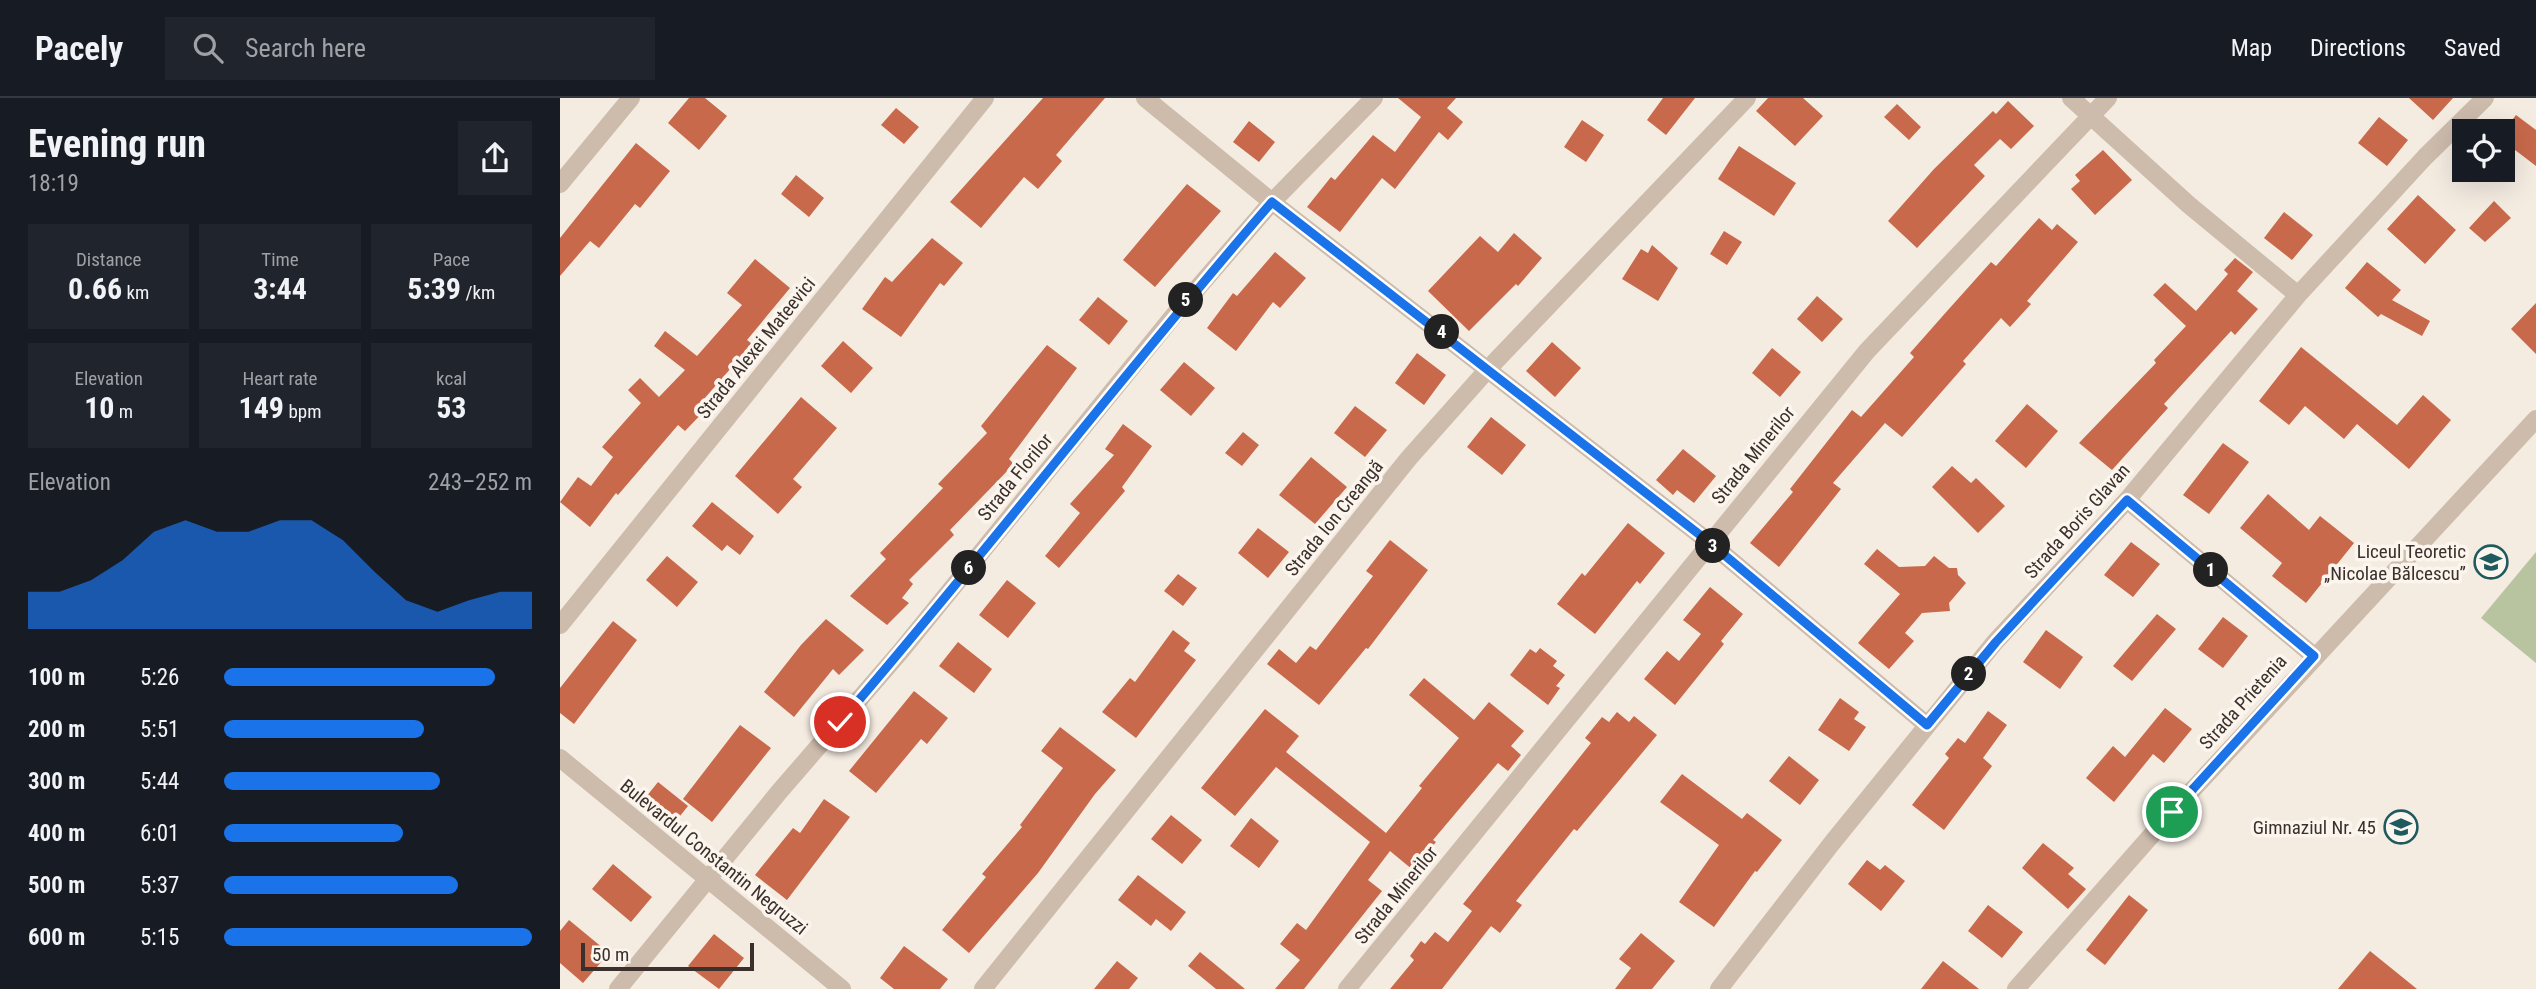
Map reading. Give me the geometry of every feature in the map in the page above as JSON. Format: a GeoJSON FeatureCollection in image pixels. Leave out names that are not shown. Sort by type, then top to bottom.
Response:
{"type":"FeatureCollection","features":[{"type":"Feature","properties":{"kind":"street"},"geometry":{"type":"LineString","coordinates":[[560,184],[631,98]]}},
{"type":"Feature","properties":{"kind":"street","name":"Strada Alexei Mateevici"},"geometry":{"type":"LineString","coordinates":[[560,625],[985,98]]}},
{"type":"Feature","properties":{"kind":"street"},"geometry":{"type":"LineString","coordinates":[[1145,98],[1272,202],[1489,368],[1709,542],[1927,725]]}},
{"type":"Feature","properties":{"kind":"street","name":"Strada Florilor"},"geometry":{"type":"LineString","coordinates":[[618,989],[901,651],[1175,314],[1272,202],[1374,98]]}},
{"type":"Feature","properties":{"kind":"street","name":"Strada Ion Creangă"},"geometry":{"type":"LineString","coordinates":[[983,989],[1409,458],[1489,368],[1747,98]]}},
{"type":"Feature","properties":{"kind":"street"},"geometry":{"type":"LineString","coordinates":[[2071,98],[2092,114],[2189,205],[2298,295]]}},
{"type":"Feature","properties":{"kind":"street","name":"Strada Minerilor"},"geometry":{"type":"LineString","coordinates":[[1347,989],[1867,351],[2108,98]]}},
{"type":"Feature","properties":{"kind":"street","name":"Strada Boris Glavan"},"geometry":{"type":"LineString","coordinates":[[1719,989],[1927,725],[1996,642],[2127,500],[2298,295],[2425,157],[2484,98]]}},
{"type":"Feature","properties":{"kind":"street","name":"Strada Prietenia"},"geometry":{"type":"LineString","coordinates":[[2016,989],[2314,656],[2536,419]]}},
{"type":"Feature","properties":{"kind":"street"},"geometry":{"type":"LineString","coordinates":[[2127,500],[2314,656]]}},
{"type":"Feature","properties":{"kind":"street","name":"Bulevardul Constantin Negruzzi"},"geometry":{"type":"LineString","coordinates":[[560,758],[842,989]]}},
{"type":"Feature","properties":{"kind":"green space"},"geometry":{"type":"Polygon","coordinates":[[[2536,552],[2536,663],[2481,618],[2536,552]]]}},
{"type":"Feature","properties":{"kind":"building"},"geometry":{"type":"Polygon","coordinates":[[[689,98],[705,98],[727,116],[699,150],[668,123],[689,98]]]}},
{"type":"Feature","properties":{"kind":"building"},"geometry":{"type":"Polygon","coordinates":[[[1043,98],[1105,98],[1056,155],[1062,161],[1038,189],[1024,177],[981,228],[950,202],[1043,98]]]}},
{"type":"Feature","properties":{"kind":"building"},"geometry":{"type":"Polygon","coordinates":[[[1398,98],[1456,98],[1447,108],[1463,122],[1448,140],[1439,132],[1395,189],[1382,178],[1340,232],[1307,207],[1331,177],[1335,180],[1373,135],[1395,152],[1421,117],[1398,98]]]}},
{"type":"Feature","properties":{"kind":"building"},"geometry":{"type":"Polygon","coordinates":[[[1663,98],[1695,98],[1666,135],[1647,120],[1663,98]]]}},
{"type":"Feature","properties":{"kind":"building"},"geometry":{"type":"Polygon","coordinates":[[[1768,98],[1803,98],[1823,116],[1795,146],[1756,111],[1768,98]]]}},
{"type":"Feature","properties":{"kind":"building"},"geometry":{"type":"Polygon","coordinates":[[[2409,98],[2453,98],[2433,120],[2409,98]]]}},
{"type":"Feature","properties":{"kind":"building"},"geometry":{"type":"Polygon","coordinates":[[[2008,101],[2034,126],[2011,149],[2000,139],[1974,165],[1985,176],[1917,248],[1888,221],[1934,169],[1993,111],[1996,114],[2008,101]]]}},
{"type":"Feature","properties":{"kind":"building"},"geometry":{"type":"Polygon","coordinates":[[[1897,104],[1921,127],[1909,140],[1884,117],[1897,104]]]}},
{"type":"Feature","properties":{"kind":"building"},"geometry":{"type":"Polygon","coordinates":[[[896,108],[919,127],[904,144],[881,125],[896,108]]]}},
{"type":"Feature","properties":{"kind":"building"},"geometry":{"type":"Polygon","coordinates":[[[2516,115],[2536,130],[2536,166],[2515,150],[2515,119],[2513,119],[2516,115]]]}},
{"type":"Feature","properties":{"kind":"building"},"geometry":{"type":"Polygon","coordinates":[[[2379,117],[2408,140],[2387,166],[2358,143],[2379,117]]]}},
{"type":"Feature","properties":{"kind":"building"},"geometry":{"type":"Polygon","coordinates":[[[1582,120],[1604,135],[1586,162],[1564,147],[1582,120]]]}},
{"type":"Feature","properties":{"kind":"building"},"geometry":{"type":"Polygon","coordinates":[[[1249,121],[1275,142],[1259,162],[1233,142],[1249,121]]]}},
{"type":"Feature","properties":{"kind":"building"},"geometry":{"type":"Polygon","coordinates":[[[636,143],[670,171],[640,208],[635,204],[599,248],[590,241],[560,276],[560,238],[636,143]]]}},
{"type":"Feature","properties":{"kind":"building"},"geometry":{"type":"Polygon","coordinates":[[[1739,146],[1796,183],[1774,216],[1718,179],[1739,146]]]}},
{"type":"Feature","properties":{"kind":"building"},"geometry":{"type":"Polygon","coordinates":[[[2103,150],[2132,180],[2095,215],[2071,189],[2080,181],[2075,175],[2103,150]]]}},
{"type":"Feature","properties":{"kind":"building"},"geometry":{"type":"Polygon","coordinates":[[[796,175],[824,198],[809,217],[781,194],[796,175]]]}},
{"type":"Feature","properties":{"kind":"building"},"geometry":{"type":"Polygon","coordinates":[[[1187,184],[1221,211],[1155,287],[1123,260],[1187,184]]]}},
{"type":"Feature","properties":{"kind":"building"},"geometry":{"type":"Polygon","coordinates":[[[2418,195],[2456,230],[2425,264],[2387,229],[2418,195]]]}},
{"type":"Feature","properties":{"kind":"building"},"geometry":{"type":"Polygon","coordinates":[[[2494,201],[2511,218],[2485,242],[2469,228],[2494,201]]]}},
{"type":"Feature","properties":{"kind":"building"},"geometry":{"type":"Polygon","coordinates":[[[2284,212],[2313,235],[2292,260],[2264,238],[2284,212]]]}},
{"type":"Feature","properties":{"kind":"building"},"geometry":{"type":"Polygon","coordinates":[[[2039,218],[2052,230],[2057,224],[2078,242],[2027,301],[2031,304],[2010,327],[2001,318],[1963,361],[1966,364],[1902,437],[1885,423],[1833,483],[1841,489],[1779,567],[1750,543],[1793,492],[1790,489],[1852,410],[1861,417],[1914,357],[1910,353],[1948,310],[1991,262],[1996,266],[2039,218]]]}},
{"type":"Feature","properties":{"kind":"building"},"geometry":{"type":"Polygon","coordinates":[[[1724,231],[1742,242],[1727,265],[1710,254],[1724,231]]]}},
{"type":"Feature","properties":{"kind":"building"},"geometry":{"type":"Polygon","coordinates":[[[1514,233],[1542,258],[1518,286],[1516,284],[1469,331],[1428,291],[1480,236],[1498,252],[1514,233]]]}},
{"type":"Feature","properties":{"kind":"building"},"geometry":{"type":"Polygon","coordinates":[[[932,238],[963,263],[944,286],[940,283],[901,337],[862,309],[885,277],[892,282],[932,238]]]}},
{"type":"Feature","properties":{"kind":"building"},"geometry":{"type":"Polygon","coordinates":[[[1652,245],[1678,268],[1658,301],[1622,279],[1641,249],[1648,253],[1652,245]]]}},
{"type":"Feature","properties":{"kind":"building"},"geometry":{"type":"Polygon","coordinates":[[[1275,252],[1306,278],[1280,308],[1273,302],[1236,351],[1207,328],[1233,293],[1237,296],[1275,252]]]}},
{"type":"Feature","properties":{"kind":"building"},"geometry":{"type":"Polygon","coordinates":[[[2235,258],[2253,272],[2237,291],[2258,309],[2235,335],[2231,331],[2164,404],[2168,408],[2112,470],[2079,443],[2156,363],[2154,360],[2186,326],[2153,295],[2165,283],[2196,311],[2228,274],[2224,270],[2235,258]]]}},
{"type":"Feature","properties":{"kind":"building"},"geometry":{"type":"Polygon","coordinates":[[[755,259],[790,288],[747,340],[752,344],[704,399],[710,405],[685,431],[678,425],[618,495],[616,493],[590,527],[560,502],[578,477],[591,486],[613,457],[602,447],[641,403],[628,390],[640,378],[659,397],[685,370],[654,346],[665,331],[697,356],[742,305],[727,293],[755,259]]]}},
{"type":"Feature","properties":{"kind":"building"},"geometry":{"type":"Polygon","coordinates":[[[2367,262],[2401,290],[2392,300],[2430,321],[2422,336],[2381,314],[2378,317],[2345,288],[2367,262]]]}},
{"type":"Feature","properties":{"kind":"building"},"geometry":{"type":"Polygon","coordinates":[[[1817,296],[1843,319],[1822,342],[1797,319],[1817,296]]]}},
{"type":"Feature","properties":{"kind":"building"},"geometry":{"type":"Polygon","coordinates":[[[1098,297],[1128,321],[1109,345],[1079,320],[1098,297]]]}},
{"type":"Feature","properties":{"kind":"building"},"geometry":{"type":"Polygon","coordinates":[[[2536,303],[2536,354],[2511,329],[2536,303]]]}},
{"type":"Feature","properties":{"kind":"building"},"geometry":{"type":"Polygon","coordinates":[[[843,341],[873,368],[851,393],[821,366],[843,341]]]}},
{"type":"Feature","properties":{"kind":"building"},"geometry":{"type":"Polygon","coordinates":[[[1552,342],[1581,368],[1555,397],[1526,371],[1552,342]]]}},
{"type":"Feature","properties":{"kind":"building"},"geometry":{"type":"Polygon","coordinates":[[[1047,345],[1077,368],[1009,459],[1014,464],[950,530],[954,535],[909,580],[913,584],[902,598],[909,603],[887,625],[850,596],[886,559],[880,553],[943,488],[938,484],[987,433],[981,426],[1047,345]]]}},
{"type":"Feature","properties":{"kind":"building"},"geometry":{"type":"Polygon","coordinates":[[[2301,347],[2397,425],[2423,395],[2451,420],[2409,469],[2357,424],[2344,439],[2305,406],[2289,425],[2259,401],[2301,347]]]}},
{"type":"Feature","properties":{"kind":"building"},"geometry":{"type":"Polygon","coordinates":[[[1772,348],[1801,372],[1780,397],[1752,373],[1772,348]]]}},
{"type":"Feature","properties":{"kind":"building"},"geometry":{"type":"Polygon","coordinates":[[[1417,353],[1446,375],[1424,405],[1395,383],[1417,353]]]}},
{"type":"Feature","properties":{"kind":"building"},"geometry":{"type":"Polygon","coordinates":[[[1184,362],[1215,388],[1191,416],[1160,390],[1184,362]]]}},
{"type":"Feature","properties":{"kind":"building"},"geometry":{"type":"Polygon","coordinates":[[[801,397],[837,428],[793,479],[802,487],[778,514],[735,476],[801,397]]]}},
{"type":"Feature","properties":{"kind":"building"},"geometry":{"type":"Polygon","coordinates":[[[2027,404],[2058,431],[2026,468],[1995,441],[2027,404]]]}},
{"type":"Feature","properties":{"kind":"building"},"geometry":{"type":"Polygon","coordinates":[[[1355,406],[1387,430],[1365,457],[1334,433],[1355,406]]]}},
{"type":"Feature","properties":{"kind":"building"},"geometry":{"type":"Polygon","coordinates":[[[1491,417],[1526,445],[1502,475],[1467,447],[1491,417]]]}},
{"type":"Feature","properties":{"kind":"building"},"geometry":{"type":"Polygon","coordinates":[[[1123,424],[1152,446],[1122,487],[1125,491],[1059,568],[1045,556],[1080,513],[1070,504],[1114,455],[1105,449],[1123,424]]]}},
{"type":"Feature","properties":{"kind":"building"},"geometry":{"type":"Polygon","coordinates":[[[1243,432],[1259,445],[1242,466],[1225,453],[1243,432]]]}},
{"type":"Feature","properties":{"kind":"building"},"geometry":{"type":"Polygon","coordinates":[[[2223,443],[2249,462],[2209,514],[2183,495],[2223,443]]]}},
{"type":"Feature","properties":{"kind":"building"},"geometry":{"type":"Polygon","coordinates":[[[1683,449],[1716,476],[1694,503],[1677,490],[1673,495],[1656,480],[1683,449]]]}},
{"type":"Feature","properties":{"kind":"building"},"geometry":{"type":"Polygon","coordinates":[[[1311,457],[1347,487],[1315,524],[1279,495],[1311,457]]]}},
{"type":"Feature","properties":{"kind":"building"},"geometry":{"type":"Polygon","coordinates":[[[1952,466],[1971,483],[1976,478],[2005,506],[1978,533],[1932,487],[1952,466]]]}},
{"type":"Feature","properties":{"kind":"building"},"geometry":{"type":"Polygon","coordinates":[[[2268,494],[2309,530],[2320,516],[2354,543],[2306,603],[2272,576],[2282,563],[2240,528],[2268,494]]]}},
{"type":"Feature","properties":{"kind":"building"},"geometry":{"type":"Polygon","coordinates":[[[712,502],[754,536],[740,555],[727,545],[722,551],[692,526],[712,502]]]}},
{"type":"Feature","properties":{"kind":"building"},"geometry":{"type":"Polygon","coordinates":[[[1628,523],[1665,553],[1640,584],[1637,581],[1595,634],[1557,604],[1582,573],[1585,576],[1628,523]]]}},
{"type":"Feature","properties":{"kind":"building"},"geometry":{"type":"Polygon","coordinates":[[[1258,528],[1289,552],[1268,578],[1238,553],[1258,528]]]}},
{"type":"Feature","properties":{"kind":"building"},"geometry":{"type":"Polygon","coordinates":[[[1390,540],[1428,570],[1368,649],[1366,648],[1319,705],[1267,664],[1279,649],[1296,663],[1310,646],[1316,650],[1373,576],[1366,571],[1390,540]]]}},
{"type":"Feature","properties":{"kind":"building"},"geometry":{"type":"Polygon","coordinates":[[[2131,542],[2160,564],[2133,597],[2104,575],[2131,542]]]}},
{"type":"Feature","properties":{"kind":"building"},"geometry":{"type":"Polygon","coordinates":[[[1877,549],[1899,567],[1925,566],[1934,556],[1949,568],[1957,568],[1958,575],[1966,583],[1949,603],[1950,611],[1922,613],[1905,633],[1914,641],[1889,669],[1858,643],[1900,594],[1864,564],[1877,549]]]}},
{"type":"Feature","properties":{"kind":"building"},"geometry":{"type":"Polygon","coordinates":[[[667,556],[698,582],[677,607],[646,580],[667,556]]]}},
{"type":"Feature","properties":{"kind":"building"},"geometry":{"type":"Polygon","coordinates":[[[1178,574],[1197,588],[1183,606],[1164,591],[1178,574]]]}},
{"type":"Feature","properties":{"kind":"building"},"geometry":{"type":"Polygon","coordinates":[[[1007,580],[1036,603],[1008,638],[979,615],[1007,580]]]}},
{"type":"Feature","properties":{"kind":"building"},"geometry":{"type":"Polygon","coordinates":[[[1710,587],[1743,614],[1721,641],[1724,644],[1675,705],[1644,679],[1667,651],[1679,661],[1701,634],[1683,620],[1710,587]]]}},
{"type":"Feature","properties":{"kind":"building"},"geometry":{"type":"Polygon","coordinates":[[[2157,614],[2176,629],[2132,681],[2113,666],[2157,614]]]}},
{"type":"Feature","properties":{"kind":"building"},"geometry":{"type":"Polygon","coordinates":[[[2223,617],[2248,636],[2223,668],[2198,649],[2223,617]]]}},
{"type":"Feature","properties":{"kind":"building"},"geometry":{"type":"Polygon","coordinates":[[[826,619],[864,650],[839,675],[833,669],[794,717],[764,692],[801,645],[826,619]]]}},
{"type":"Feature","properties":{"kind":"building"},"geometry":{"type":"Polygon","coordinates":[[[613,621],[637,640],[574,724],[560,713],[560,688],[613,621]]]}},
{"type":"Feature","properties":{"kind":"building"},"geometry":{"type":"Polygon","coordinates":[[[1173,630],[1190,643],[1184,651],[1196,660],[1136,738],[1102,712],[1130,678],[1135,682],[1173,630]]]}},
{"type":"Feature","properties":{"kind":"building"},"geometry":{"type":"Polygon","coordinates":[[[2046,630],[2083,657],[2060,689],[2023,662],[2046,630]]]}},
{"type":"Feature","properties":{"kind":"building"},"geometry":{"type":"Polygon","coordinates":[[[958,642],[992,669],[974,693],[939,666],[958,642]]]}},
{"type":"Feature","properties":{"kind":"building"},"geometry":{"type":"Polygon","coordinates":[[[1540,648],[1557,661],[1553,666],[1565,675],[1556,686],[1560,688],[1548,705],[1510,675],[1530,649],[1536,653],[1540,648]]]}},
{"type":"Feature","properties":{"kind":"building"},"geometry":{"type":"Polygon","coordinates":[[[1424,678],[1474,720],[1489,702],[1524,731],[1511,746],[1521,755],[1508,771],[1498,763],[1433,840],[1436,842],[1413,870],[1390,851],[1368,880],[1382,891],[1304,989],[1275,989],[1300,960],[1280,944],[1297,923],[1306,930],[1370,842],[1276,767],[1235,816],[1201,788],[1265,709],[1299,736],[1286,752],[1386,833],[1422,788],[1419,786],[1459,738],[1409,695],[1424,678]]]}},
{"type":"Feature","properties":{"kind":"building"},"geometry":{"type":"Polygon","coordinates":[[[914,691],[948,718],[927,744],[921,739],[876,793],[849,771],[914,691]]]}},
{"type":"Feature","properties":{"kind":"building"},"geometry":{"type":"Polygon","coordinates":[[[1840,698],[1859,712],[1854,719],[1866,727],[1849,751],[1818,730],[1840,698]]]}},
{"type":"Feature","properties":{"kind":"building"},"geometry":{"type":"Polygon","coordinates":[[[2165,708],[2192,729],[2164,763],[2153,754],[2114,802],[2086,778],[2113,746],[2125,757],[2165,708]]]}},
{"type":"Feature","properties":{"kind":"building"},"geometry":{"type":"Polygon","coordinates":[[[1988,711],[2007,725],[1983,758],[1992,766],[1944,830],[1912,805],[1949,758],[1945,754],[1958,738],[1965,743],[1988,711]]]}},
{"type":"Feature","properties":{"kind":"building"},"geometry":{"type":"Polygon","coordinates":[[[1617,712],[1629,722],[1634,716],[1657,735],[1577,831],[1574,829],[1516,901],[1522,905],[1500,933],[1491,926],[1442,989],[1390,989],[1414,960],[1410,956],[1421,941],[1425,944],[1435,932],[1448,942],[1472,911],[1463,904],[1591,743],[1585,738],[1602,717],[1609,722],[1617,712]]]}},
{"type":"Feature","properties":{"kind":"building"},"geometry":{"type":"Polygon","coordinates":[[[740,725],[771,748],[712,822],[683,799],[740,725]]]}},
{"type":"Feature","properties":{"kind":"building"},"geometry":{"type":"Polygon","coordinates":[[[1060,727],[1116,770],[1095,794],[1038,873],[969,953],[942,930],[986,877],[982,874],[1022,827],[1020,825],[1063,768],[1041,751],[1060,727]]]}},
{"type":"Feature","properties":{"kind":"building"},"geometry":{"type":"Polygon","coordinates":[[[1789,756],[1819,780],[1800,805],[1769,781],[1789,756]]]}},
{"type":"Feature","properties":{"kind":"building"},"geometry":{"type":"Polygon","coordinates":[[[1682,774],[1742,819],[1747,813],[1782,840],[1757,872],[1755,871],[1714,927],[1679,902],[1719,845],[1660,802],[1682,774]]]}},
{"type":"Feature","properties":{"kind":"building"},"geometry":{"type":"Polygon","coordinates":[[[658,782],[688,806],[676,821],[646,797],[658,782]]]}},
{"type":"Feature","properties":{"kind":"building"},"geometry":{"type":"Polygon","coordinates":[[[824,799],[850,817],[787,900],[755,875],[793,828],[800,833],[824,799]]]}},
{"type":"Feature","properties":{"kind":"building"},"geometry":{"type":"Polygon","coordinates":[[[1171,815],[1202,840],[1182,864],[1151,839],[1171,815]]]}},
{"type":"Feature","properties":{"kind":"building"},"geometry":{"type":"Polygon","coordinates":[[[1251,818],[1279,841],[1259,868],[1230,846],[1251,818]]]}},
{"type":"Feature","properties":{"kind":"building"},"geometry":{"type":"Polygon","coordinates":[[[2043,843],[2074,868],[2068,874],[2086,889],[2068,909],[2022,868],[2043,843]]]}},
{"type":"Feature","properties":{"kind":"building"},"geometry":{"type":"Polygon","coordinates":[[[1867,860],[1880,870],[1885,865],[1905,881],[1881,911],[1848,884],[1867,860]]]}},
{"type":"Feature","properties":{"kind":"building"},"geometry":{"type":"Polygon","coordinates":[[[613,864],[652,897],[631,922],[592,889],[613,864]]]}},
{"type":"Feature","properties":{"kind":"building"},"geometry":{"type":"Polygon","coordinates":[[[1138,875],[1186,912],[1171,931],[1156,919],[1151,926],[1118,900],[1138,875]]]}},
{"type":"Feature","properties":{"kind":"building"},"geometry":{"type":"Polygon","coordinates":[[[2129,895],[2148,910],[2105,965],[2086,950],[2129,895]]]}},
{"type":"Feature","properties":{"kind":"building"},"geometry":{"type":"Polygon","coordinates":[[[1988,905],[2023,932],[2002,958],[1968,931],[1988,905]]]}},
{"type":"Feature","properties":{"kind":"building"},"geometry":{"type":"Polygon","coordinates":[[[569,920],[609,953],[583,983],[560,963],[560,931],[569,920]]]}},
{"type":"Feature","properties":{"kind":"building"},"geometry":{"type":"Polygon","coordinates":[[[1641,933],[1675,961],[1652,989],[1615,989],[1631,968],[1619,959],[1641,933]]]}},
{"type":"Feature","properties":{"kind":"building"},"geometry":{"type":"Polygon","coordinates":[[[714,934],[744,958],[719,989],[688,966],[714,934]]]}},
{"type":"Feature","properties":{"kind":"building"},"geometry":{"type":"Polygon","coordinates":[[[904,946],[948,979],[940,989],[894,989],[880,978],[904,946]]]}},
{"type":"Feature","properties":{"kind":"building"},"geometry":{"type":"Polygon","coordinates":[[[2370,951],[2417,989],[2338,989],[2370,951]]]}},
{"type":"Feature","properties":{"kind":"building"},"geometry":{"type":"Polygon","coordinates":[[[1200,952],[1245,989],[1216,989],[1188,966],[1200,952]]]}},
{"type":"Feature","properties":{"kind":"building"},"geometry":{"type":"Polygon","coordinates":[[[1117,961],[1138,978],[1129,989],[1094,989],[1117,961]]]}},
{"type":"Feature","properties":{"kind":"building"},"geometry":{"type":"Polygon","coordinates":[[[1943,961],[1979,989],[1921,989],[1943,961]]]}},
{"type":"Feature","properties":{"kind":"place","name":"Liceul Teoretic „Nicolae Bălcescu”"},"geometry":{"type":"Point","coordinates":[2491,562]}},
{"type":"Feature","properties":{"kind":"place","name":"Gimnaziul Nr. 45"},"geometry":{"type":"Point","coordinates":[2401,827]}},
{"type":"Feature","properties":{"kind":"route"},"geometry":{"type":"LineString","coordinates":[[840,722],[1175,314],[1272,202],[1489,368],[1709,542],[1927,725],[1996,642],[2127,500],[2314,656],[2172,812]]}}]}
